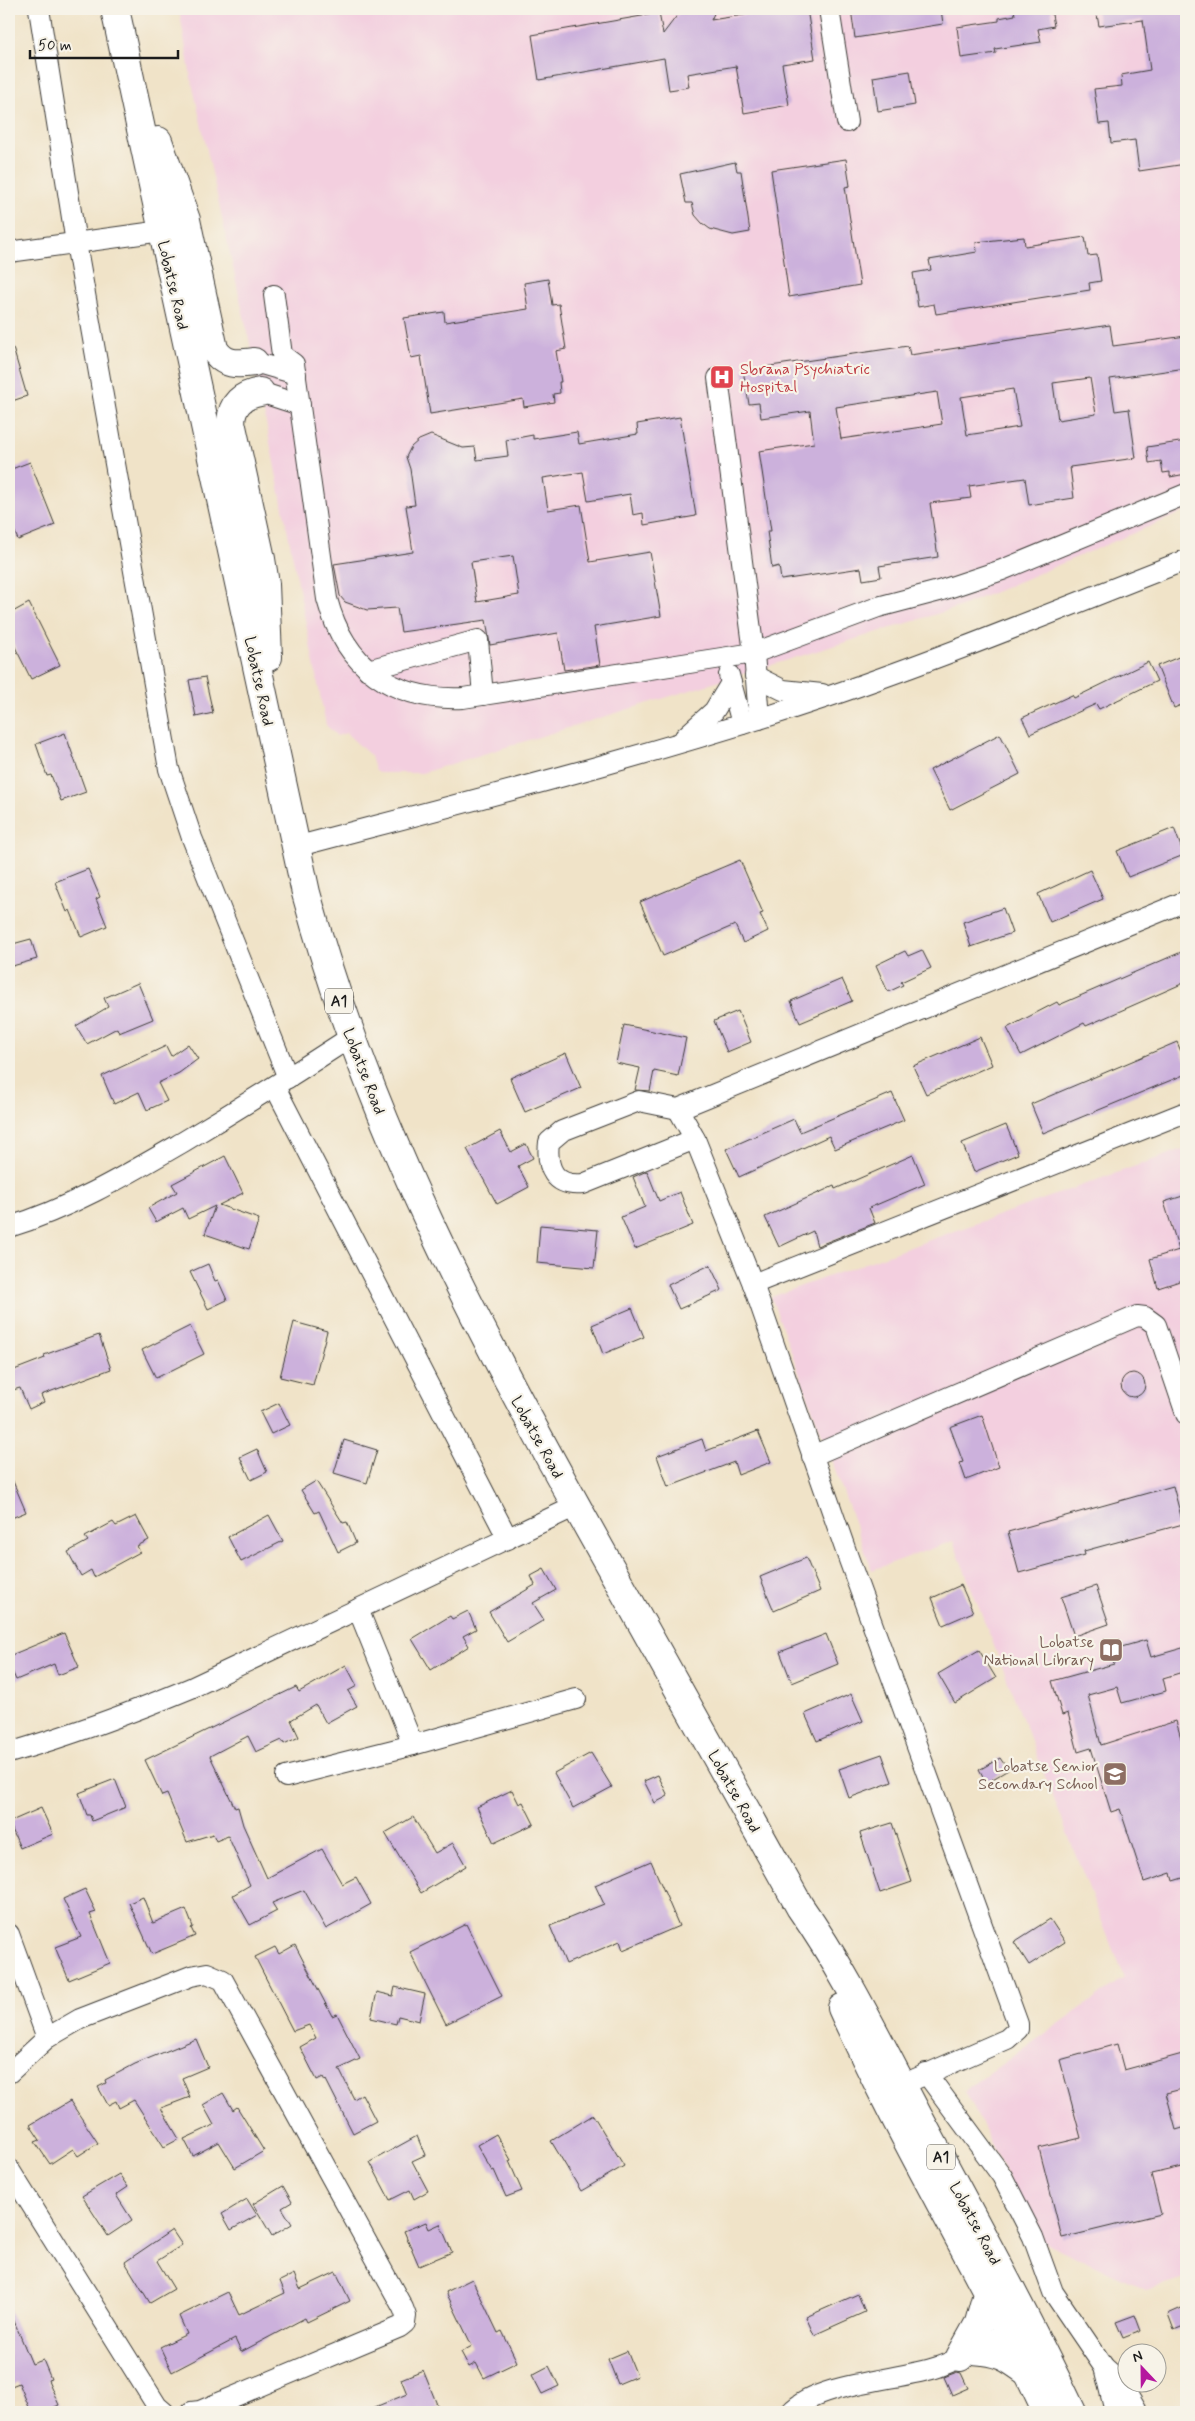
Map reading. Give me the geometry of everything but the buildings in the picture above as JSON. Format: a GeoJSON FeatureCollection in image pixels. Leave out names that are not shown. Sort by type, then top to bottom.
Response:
{"type":"FeatureCollection","features":[{"type":"Feature","properties":{"kind":"highway","name":"Lobatse Road"},"geometry":{"type":"LineString","coordinates":[[115,9],[295,847],[320,943],[351,1037],[402,1166],[447,1263],[507,1381],[800,1907],[821,1963],[892,2088],[1019,2327],[1072,2412]]}},
{"type":"Feature","properties":{"kind":"highway"},"geometry":{"type":"LineString","coordinates":[[123,45],[186,220],[214,349],[218,355],[228,362],[236,364],[254,362]]}},
{"type":"Feature","properties":{"kind":"highway"},"geometry":{"type":"LineString","coordinates":[[260,392],[248,394],[237,403],[231,422],[265,584],[272,736]]}},
{"type":"Feature","properties":{"kind":"highway","name":"Lobatse Road"},"geometry":{"type":"LineString","coordinates":[[892,2088],[988,2290],[1019,2327],[1029,2373],[1047,2412]]}},
{"type":"Feature","properties":{"kind":"highway"},"geometry":{"type":"LineString","coordinates":[[988,2290],[979,2323],[967,2354],[994,2352],[1002,2354],[1029,2373]]}},
{"type":"Feature","properties":{"kind":"street"},"geometry":{"type":"LineString","coordinates":[[39,9],[76,243],[169,769],[192,838],[282,1083],[508,1539]]}},
{"type":"Feature","properties":{"kind":"street"},"geometry":{"type":"LineString","coordinates":[[829,9],[847,122]]}},
{"type":"Feature","properties":{"kind":"street"},"geometry":{"type":"LineString","coordinates":[[9,252],[162,230]]}},
{"type":"Feature","properties":{"kind":"street"},"geometry":{"type":"LineString","coordinates":[[274,295],[282,355],[294,364],[296,374],[327,599],[339,634],[349,650],[368,670],[391,686],[426,697],[445,699],[483,695],[754,653],[878,607],[939,591],[1002,570],[1186,494]]}},
{"type":"Feature","properties":{"kind":"street"},"geometry":{"type":"LineString","coordinates":[[254,362],[296,374]]}},
{"type":"Feature","properties":{"kind":"street"},"geometry":{"type":"LineString","coordinates":[[718,378],[754,653],[755,676],[750,722]]}},
{"type":"Feature","properties":{"kind":"street"},"geometry":{"type":"LineString","coordinates":[[260,392],[300,405]]}},
{"type":"Feature","properties":{"kind":"street"},"geometry":{"type":"LineString","coordinates":[[295,847],[750,722],[832,695],[1186,560]]}},
{"type":"Feature","properties":{"kind":"street"},"geometry":{"type":"LineString","coordinates":[[368,670],[478,640],[483,695]]}},
{"type":"Feature","properties":{"kind":"street"},"geometry":{"type":"LineString","coordinates":[[722,658],[750,722]]}},
{"type":"Feature","properties":{"kind":"street"},"geometry":{"type":"LineString","coordinates":[[755,676],[783,690],[832,695]]}},
{"type":"Feature","properties":{"kind":"street"},"geometry":{"type":"LineString","coordinates":[[675,744],[710,716],[732,683]]}},
{"type":"Feature","properties":{"kind":"street"},"geometry":{"type":"LineString","coordinates":[[694,1139],[583,1184],[571,1185],[562,1183],[554,1172],[548,1156],[549,1142],[562,1131],[639,1102],[678,1109],[1186,900]]}},
{"type":"Feature","properties":{"kind":"street"},"geometry":{"type":"LineString","coordinates":[[9,1227],[68,1205],[141,1167],[282,1083],[351,1037]]}},
{"type":"Feature","properties":{"kind":"street"},"geometry":{"type":"LineString","coordinates":[[678,1109],[694,1139],[753,1284],[812,1456],[1018,2024],[1018,2029],[1008,2039],[892,2088]]}},
{"type":"Feature","properties":{"kind":"street"},"geometry":{"type":"LineString","coordinates":[[753,1284],[1186,1112]]}},
{"type":"Feature","properties":{"kind":"street"},"geometry":{"type":"LineString","coordinates":[[812,1456],[1137,1316],[1146,1317],[1156,1325],[1186,1414]]}},
{"type":"Feature","properties":{"kind":"street"},"geometry":{"type":"LineString","coordinates":[[9,1753],[52,1741],[137,1711],[242,1665],[576,1506]]}},
{"type":"Feature","properties":{"kind":"street"},"geometry":{"type":"LineString","coordinates":[[358,1609],[413,1745]]}},
{"type":"Feature","properties":{"kind":"street"},"geometry":{"type":"LineString","coordinates":[[286,1777],[413,1745],[576,1699]]}},
{"type":"Feature","properties":{"kind":"street"},"geometry":{"type":"LineString","coordinates":[[9,1934],[46,2038]]}},
{"type":"Feature","properties":{"kind":"street"},"geometry":{"type":"LineString","coordinates":[[9,2073],[46,2038],[80,2019],[180,1979],[207,1973],[223,1980],[403,2308],[405,2323],[400,2327],[200,2411],[191,2412]]}},
{"type":"Feature","properties":{"kind":"street"},"geometry":{"type":"LineString","coordinates":[[926,2073],[1002,2176],[1033,2237],[1053,2292],[1104,2367],[1120,2381],[1138,2412]]}},
{"type":"Feature","properties":{"kind":"street"},"geometry":{"type":"LineString","coordinates":[[9,2168],[157,2406],[164,2412]]}},
{"type":"Feature","properties":{"kind":"street"},"geometry":{"type":"LineString","coordinates":[[791,2412],[809,2399],[831,2391],[938,2367],[1019,2327]]}},
{"type":"Feature","properties":{"kind":"street"},"geometry":{"type":"LineString","coordinates":[[1104,2367],[1115,2412]]}},
{"type":"Feature","properties":{"kind":"shaded area","name":"Sbrana Psychiatric Hospital"},"geometry":{"type":"Polygon","coordinates":[[[179,9],[1186,9],[1186,511],[959,607],[422,773],[379,773],[375,770],[371,756],[346,733],[337,736],[326,725],[254,362],[191,78],[179,9]]]}},
{"type":"Feature","properties":{"kind":"shaded area","name":"Lobatse Senior Secondary School"},"geometry":{"type":"Polygon","coordinates":[[[1186,1148],[1186,2279],[1146,2290],[1036,2238],[965,2090],[1124,1978],[953,1541],[872,1570],[771,1297],[1186,1148]]]}},
{"type":"Feature","properties":{"kind":"place","name":"Sbrana Psychiatric Hospital"},"geometry":{"type":"Point","coordinates":[722,377]}},
{"type":"Feature","properties":{"kind":"place","name":"Lobatse National Library"},"geometry":{"type":"Point","coordinates":[1111,1650]}},
{"type":"Feature","properties":{"kind":"place","name":"Lobatse Senior Secondary School"},"geometry":{"type":"Point","coordinates":[1115,1774]}}]}
